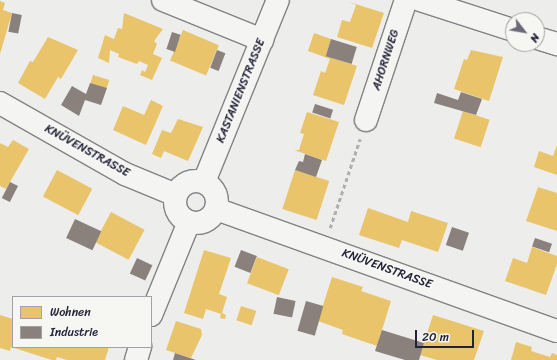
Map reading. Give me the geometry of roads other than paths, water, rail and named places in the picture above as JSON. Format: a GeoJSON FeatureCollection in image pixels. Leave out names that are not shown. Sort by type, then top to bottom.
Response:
{"type":"FeatureCollection","features":[{"type":"Feature","properties":{"kind":"street"},"geometry":{"type":"LineString","coordinates":[[163,0],[262,40]]}},
{"type":"Feature","properties":{"kind":"street","name":"KASTANIENSTRASSE"},"geometry":{"type":"LineString","coordinates":[[204,182],[278,0]]}},
{"type":"Feature","properties":{"kind":"street","name":"AHORNWEG"},"geometry":{"type":"LineString","coordinates":[[366,120],[406,0]]}},
{"type":"Feature","properties":{"kind":"street"},"geometry":{"type":"LineString","coordinates":[[420,0],[505,27]]}},
{"type":"Feature","properties":{"kind":"street"},"geometry":{"type":"LineString","coordinates":[[545,40],[557,44]]}},
{"type":"Feature","properties":{"kind":"street","name":"KNÜVENSTRASSE"},"geometry":{"type":"LineString","coordinates":[[0,103],[125,174],[176,194]]}},
{"type":"Feature","properties":{"kind":"street"},"geometry":{"type":"LineString","coordinates":[[188,182],[204,182],[216,192],[216,209],[204,222],[189,222],[180,217],[176,210],[176,194],[188,182]]}},
{"type":"Feature","properties":{"kind":"street","name":"KNÜVENSTRASSE"},"geometry":{"type":"LineString","coordinates":[[216,209],[323,246],[557,331]]}},
{"type":"Feature","properties":{"kind":"street"},"geometry":{"type":"LineString","coordinates":[[152,313],[189,222]]}},
{"type":"Feature","properties":{"kind":"street"},"geometry":{"type":"LineString","coordinates":[[136,360],[140,348]]}}]}
